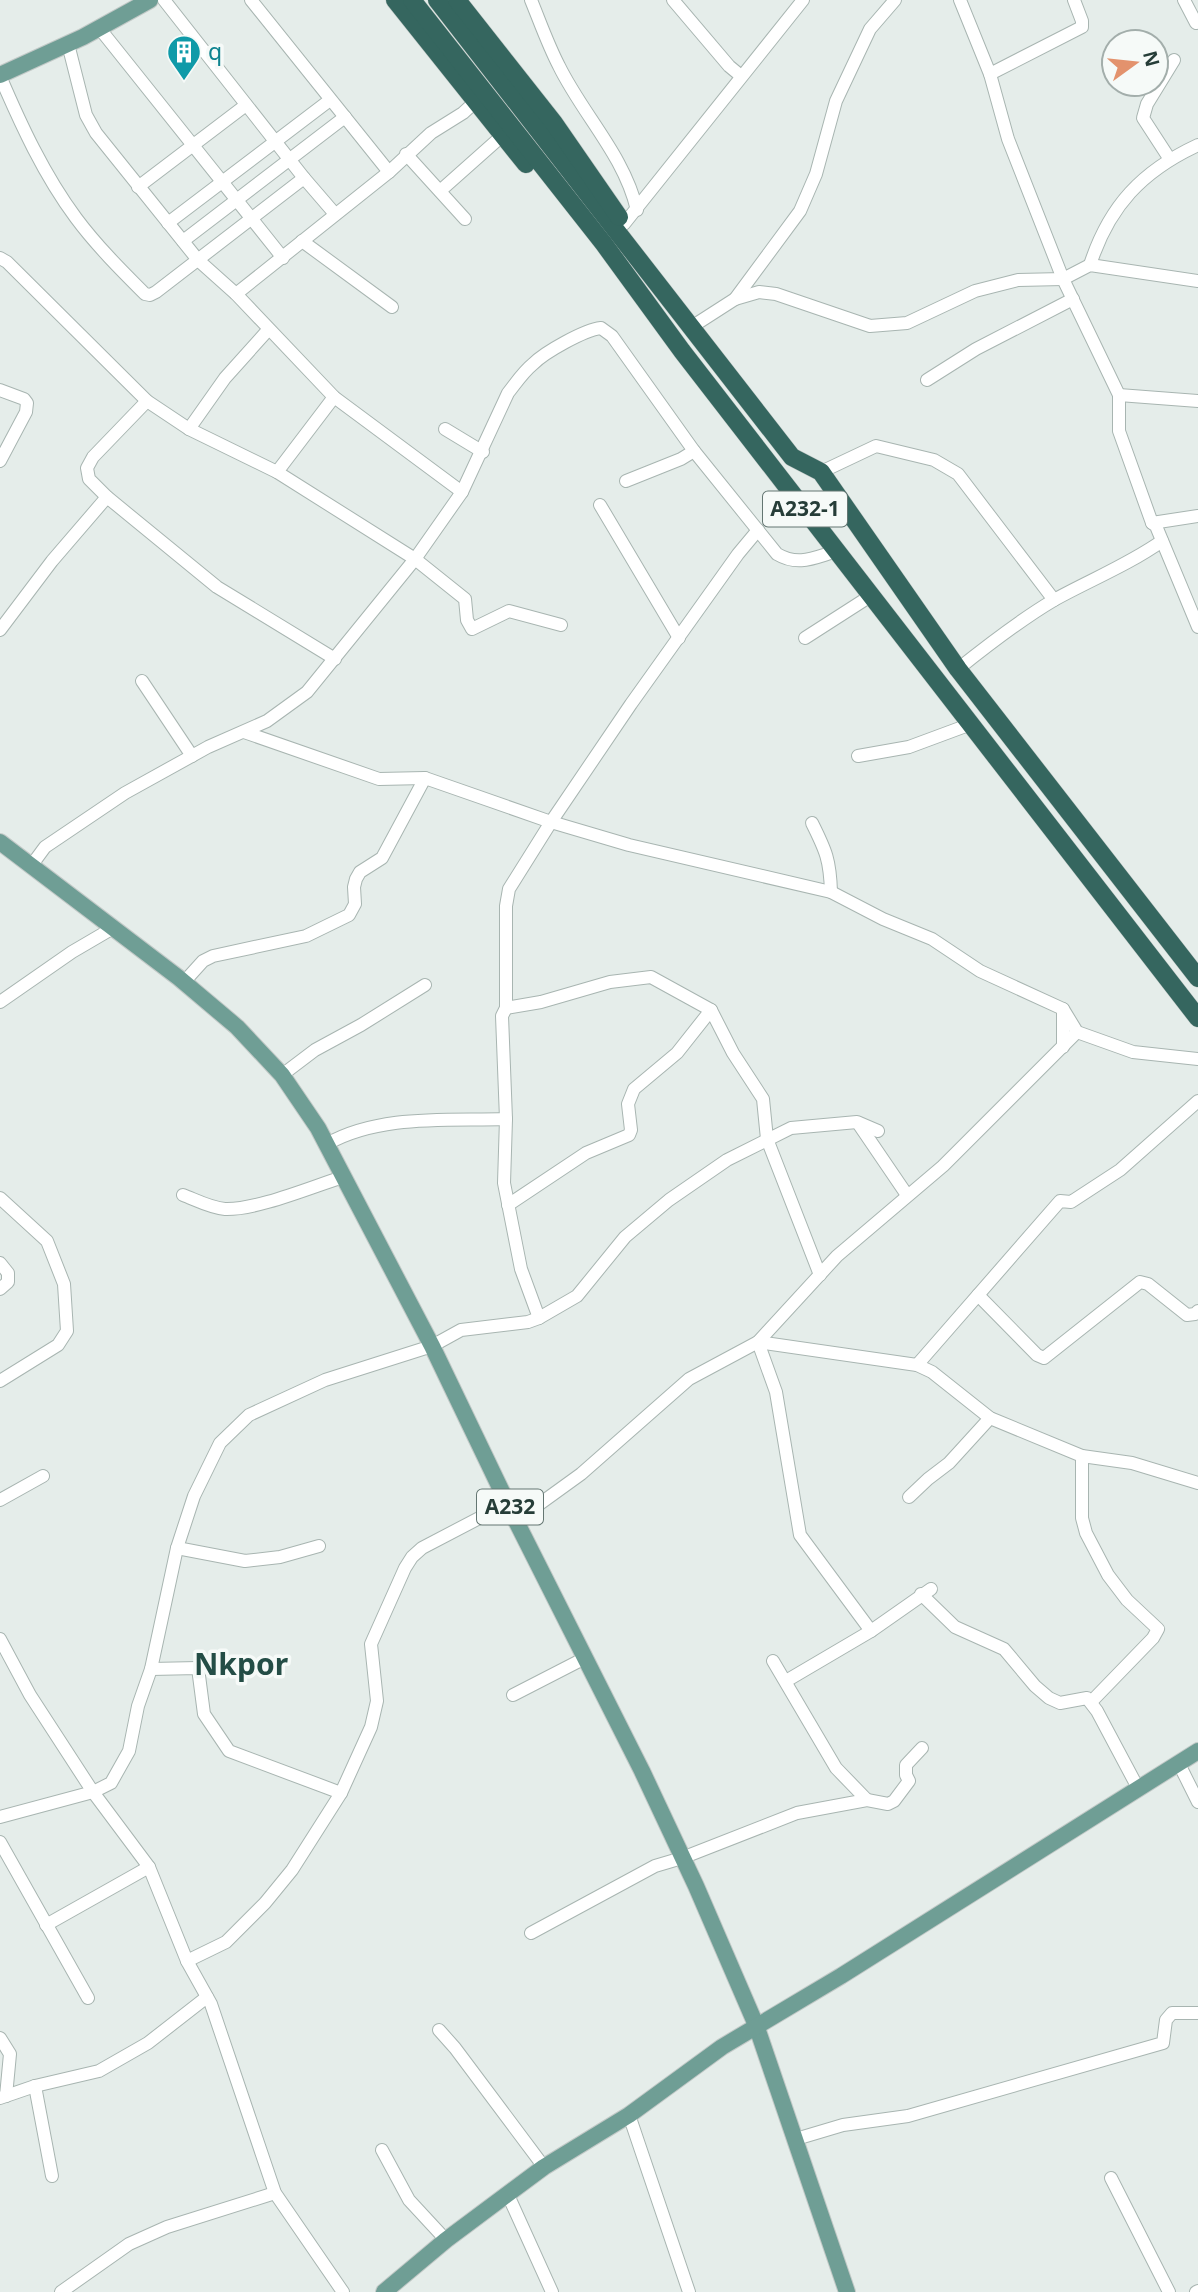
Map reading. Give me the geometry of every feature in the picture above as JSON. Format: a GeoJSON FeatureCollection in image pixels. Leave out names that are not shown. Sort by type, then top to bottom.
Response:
{"type":"FeatureCollection","features":[{"type":"Feature","properties":{"kind":"highway"},"geometry":{"type":"LineString","coordinates":[[394,0],[615,274],[682,351]]}},
{"type":"Feature","properties":{"kind":"highway","name":"A232-1"},"geometry":{"type":"LineString","coordinates":[[412,0],[604,244],[682,351],[1198,1018]]}},
{"type":"Feature","properties":{"kind":"highway","name":"A232-1"},"geometry":{"type":"LineString","coordinates":[[437,0],[792,457],[821,472],[958,669],[1198,978]]}},
{"type":"Feature","properties":{"kind":"highway"},"geometry":{"type":"LineString","coordinates":[[457,0],[554,123],[696,331]]}},
{"type":"Feature","properties":{"kind":"main road"},"geometry":{"type":"LineString","coordinates":[[0,76],[100,29],[150,0]]}},
{"type":"Feature","properties":{"kind":"main road","name":"A232"},"geometry":{"type":"LineString","coordinates":[[0,842],[184,982],[245,1034],[282,1075],[327,1144],[432,1346],[682,1858],[756,2025],[847,2292]]}},
{"type":"Feature","properties":{"kind":"main road"},"geometry":{"type":"LineString","coordinates":[[384,2292],[446,2240],[544,2167],[629,2115],[693,2067],[756,2025],[841,1976],[1198,1751]]}},
{"type":"Feature","properties":{"kind":"street"},"geometry":{"type":"LineString","coordinates":[[164,0],[335,214]]}},
{"type":"Feature","properties":{"kind":"street"},"geometry":{"type":"LineString","coordinates":[[251,0],[388,172]]}},
{"type":"Feature","properties":{"kind":"street"},"geometry":{"type":"LineString","coordinates":[[531,0],[559,66],[621,164],[630,183],[637,210]]}},
{"type":"Feature","properties":{"kind":"street"},"geometry":{"type":"LineString","coordinates":[[673,0],[729,66],[741,76]]}},
{"type":"Feature","properties":{"kind":"street"},"geometry":{"type":"LineString","coordinates":[[624,224],[803,0]]}},
{"type":"Feature","properties":{"kind":"street"},"geometry":{"type":"LineString","coordinates":[[696,331],[735,299],[800,211],[816,174],[836,101],[870,29],[895,0]]}},
{"type":"Feature","properties":{"kind":"street"},"geometry":{"type":"LineString","coordinates":[[960,0],[990,74],[1008,139],[1063,279],[1119,395],[1119,431],[1152,523],[1198,627]]}},
{"type":"Feature","properties":{"kind":"street"},"geometry":{"type":"LineString","coordinates":[[990,74],[1082,27],[1074,0]]}},
{"type":"Feature","properties":{"kind":"street"},"geometry":{"type":"LineString","coordinates":[[1184,0],[1196,23]]}},
{"type":"Feature","properties":{"kind":"street"},"geometry":{"type":"LineString","coordinates":[[100,29],[283,258]]}},
{"type":"Feature","properties":{"kind":"street"},"geometry":{"type":"LineString","coordinates":[[68,44],[86,115],[96,133],[198,260],[236,294],[334,397],[462,492]]}},
{"type":"Feature","properties":{"kind":"street"},"geometry":{"type":"LineString","coordinates":[[1169,158],[1143,118],[1147,104],[1174,60]]}},
{"type":"Feature","properties":{"kind":"street"},"geometry":{"type":"LineString","coordinates":[[0,76],[46,172],[76,219],[145,294],[156,292],[304,178]]}},
{"type":"Feature","properties":{"kind":"street"},"geometry":{"type":"LineString","coordinates":[[168,223],[330,100]]}},
{"type":"Feature","properties":{"kind":"street"},"geometry":{"type":"LineString","coordinates":[[236,294],[388,172],[431,133],[475,102]]}},
{"type":"Feature","properties":{"kind":"street"},"geometry":{"type":"LineString","coordinates":[[138,187],[246,105]]}},
{"type":"Feature","properties":{"kind":"street"},"geometry":{"type":"LineString","coordinates":[[183,241],[345,117]]}},
{"type":"Feature","properties":{"kind":"street"},"geometry":{"type":"LineString","coordinates":[[440,191],[503,135]]}},
{"type":"Feature","properties":{"kind":"street"},"geometry":{"type":"LineString","coordinates":[[1090,265],[1099,236],[1130,191],[1169,158],[1198,145]]}},
{"type":"Feature","properties":{"kind":"street"},"geometry":{"type":"LineString","coordinates":[[406,155],[465,219]]}},
{"type":"Feature","properties":{"kind":"street"},"geometry":{"type":"LineString","coordinates":[[302,241],[392,307]]}},
{"type":"Feature","properties":{"kind":"street"},"geometry":{"type":"LineString","coordinates":[[0,258],[147,401],[189,429],[276,472],[415,559],[466,598],[467,620],[472,629],[509,611],[561,625]]}},
{"type":"Feature","properties":{"kind":"street"},"geometry":{"type":"LineString","coordinates":[[735,299],[759,292],[776,294],[870,326],[907,323],[975,290],[1018,280],[1063,279],[1090,265],[1198,281]]}},
{"type":"Feature","properties":{"kind":"street"},"geometry":{"type":"LineString","coordinates":[[927,380],[976,349],[1073,299]]}},
{"type":"Feature","properties":{"kind":"street"},"geometry":{"type":"LineString","coordinates":[[31,866],[46,847],[125,793],[192,755],[267,721],[307,692],[415,559],[462,492],[483,452],[508,393],[534,362],[589,330],[600,328],[612,336],[694,451],[777,554],[789,562],[799,562],[837,551]]}},
{"type":"Feature","properties":{"kind":"street"},"geometry":{"type":"LineString","coordinates":[[189,429],[225,379],[268,330]]}},
{"type":"Feature","properties":{"kind":"street"},"geometry":{"type":"LineString","coordinates":[[0,390],[24,399],[27,404],[0,461]]}},
{"type":"Feature","properties":{"kind":"street"},"geometry":{"type":"LineString","coordinates":[[1119,395],[1198,401]]}},
{"type":"Feature","properties":{"kind":"street"},"geometry":{"type":"LineString","coordinates":[[276,472],[334,397]]}},
{"type":"Feature","properties":{"kind":"street"},"geometry":{"type":"LineString","coordinates":[[147,401],[93,457],[87,468],[89,479],[107,497],[217,587],[335,659]]}},
{"type":"Feature","properties":{"kind":"street"},"geometry":{"type":"LineString","coordinates":[[445,429],[483,452]]}},
{"type":"Feature","properties":{"kind":"street"},"geometry":{"type":"LineString","coordinates":[[821,472],[876,446],[934,460],[958,474],[1054,600]]}},
{"type":"Feature","properties":{"kind":"street"},"geometry":{"type":"LineString","coordinates":[[626,481],[694,451]]}},
{"type":"Feature","properties":{"kind":"street"},"geometry":{"type":"LineString","coordinates":[[0,631],[52,561],[107,497]]}},
{"type":"Feature","properties":{"kind":"street"},"geometry":{"type":"LineString","coordinates":[[600,505],[679,638]]}},
{"type":"Feature","properties":{"kind":"street"},"geometry":{"type":"LineString","coordinates":[[1152,523],[1198,516]]}},
{"type":"Feature","properties":{"kind":"street"},"geometry":{"type":"LineString","coordinates":[[539,1318],[522,1269],[504,1183],[506,1119],[502,1016],[506,1009],[506,906],[509,889],[551,822],[738,554],[758,530]]}},
{"type":"Feature","properties":{"kind":"street"},"geometry":{"type":"LineString","coordinates":[[958,669],[993,641],[1054,600],[1144,554],[1162,541]]}},
{"type":"Feature","properties":{"kind":"street"},"geometry":{"type":"LineString","coordinates":[[805,638],[872,596]]}},
{"type":"Feature","properties":{"kind":"street"},"geometry":{"type":"LineString","coordinates":[[142,681],[192,755]]}},
{"type":"Feature","properties":{"kind":"street"},"geometry":{"type":"LineString","coordinates":[[858,756],[909,747],[971,723]]}},
{"type":"Feature","properties":{"kind":"street"},"geometry":{"type":"LineString","coordinates":[[244,732],[379,779],[425,779],[551,822],[629,845],[831,891],[883,919],[932,939],[980,971],[1063,1009],[1077,1032],[1133,1052],[1198,1059]]}},
{"type":"Feature","properties":{"kind":"street"},"geometry":{"type":"LineString","coordinates":[[184,982],[203,961],[213,956],[306,936],[349,915],[355,905],[356,879],[360,872],[382,858],[425,779]]}},
{"type":"Feature","properties":{"kind":"street"},"geometry":{"type":"LineString","coordinates":[[812,823],[827,851],[831,891]]}},
{"type":"Feature","properties":{"kind":"street"},"geometry":{"type":"LineString","coordinates":[[0,1002],[72,952],[113,928]]}},
{"type":"Feature","properties":{"kind":"street"},"geometry":{"type":"LineString","coordinates":[[506,1009],[560,998],[610,982],[650,977],[711,1010],[733,1053],[763,1099],[767,1139],[820,1275]]}},
{"type":"Feature","properties":{"kind":"street"},"geometry":{"type":"LineString","coordinates":[[282,1075],[315,1050],[425,985]]}},
{"type":"Feature","properties":{"kind":"street"},"geometry":{"type":"LineString","coordinates":[[1063,1009],[1063,1047]]}},
{"type":"Feature","properties":{"kind":"street"},"geometry":{"type":"LineString","coordinates":[[508,1205],[586,1153],[629,1135],[631,1130],[628,1104],[634,1089],[677,1053],[711,1010]]}},
{"type":"Feature","properties":{"kind":"street"},"geometry":{"type":"LineString","coordinates":[[516,1521],[581,1474],[689,1378],[758,1342],[837,1256],[943,1166],[1077,1032]]}},
{"type":"Feature","properties":{"kind":"street"},"geometry":{"type":"LineString","coordinates":[[917,1365],[1060,1201],[1071,1202],[1120,1170],[1198,1101]]}},
{"type":"Feature","properties":{"kind":"street"},"geometry":{"type":"LineString","coordinates":[[327,1144],[343,1135],[402,1122],[506,1119]]}},
{"type":"Feature","properties":{"kind":"street"},"geometry":{"type":"LineString","coordinates":[[857,1122],[907,1195]]}},
{"type":"Feature","properties":{"kind":"street"},"geometry":{"type":"LineString","coordinates":[[0,1817],[93,1792],[111,1783],[129,1751],[138,1706],[151,1669],[177,1548],[194,1496],[220,1443],[249,1415],[324,1380],[432,1346],[461,1330],[528,1322],[539,1318],[577,1296],[625,1237],[669,1200],[727,1160],[791,1128],[857,1122],[878,1131]]}},
{"type":"Feature","properties":{"kind":"street"},"geometry":{"type":"LineString","coordinates":[[183,1195],[222,1209],[233,1208],[267,1201],[343,1177]]}},
{"type":"Feature","properties":{"kind":"street"},"geometry":{"type":"LineString","coordinates":[[0,1198],[47,1241],[64,1284],[67,1331],[58,1345],[0,1381]]}},
{"type":"Feature","properties":{"kind":"street"},"geometry":{"type":"LineString","coordinates":[[0,1263],[8,1273],[8,1282],[0,1289]]}},
{"type":"Feature","properties":{"kind":"street"},"geometry":{"type":"LineString","coordinates":[[978,1295],[1037,1355],[1044,1358],[1140,1282],[1148,1284],[1187,1315],[1198,1311]]}},
{"type":"Feature","properties":{"kind":"street"},"geometry":{"type":"LineString","coordinates":[[758,1342],[917,1365],[932,1372],[990,1418],[1082,1456],[1132,1463],[1198,1483]]}},
{"type":"Feature","properties":{"kind":"street"},"geometry":{"type":"LineString","coordinates":[[758,1342],[776,1392],[800,1535],[871,1631]]}},
{"type":"Feature","properties":{"kind":"street"},"geometry":{"type":"LineString","coordinates":[[909,1497],[949,1463],[990,1418]]}},
{"type":"Feature","properties":{"kind":"street"},"geometry":{"type":"LineString","coordinates":[[1082,1456],[1082,1518],[1086,1533],[1108,1575],[1127,1600],[1158,1629],[1153,1638],[1091,1702]]}},
{"type":"Feature","properties":{"kind":"street"},"geometry":{"type":"LineString","coordinates":[[0,1500],[43,1476]]}},
{"type":"Feature","properties":{"kind":"street"},"geometry":{"type":"LineString","coordinates":[[187,1961],[226,1942],[265,1903],[292,1870],[341,1793],[371,1727],[377,1701],[372,1644],[412,1557],[422,1548],[508,1503]]}},
{"type":"Feature","properties":{"kind":"street"},"geometry":{"type":"LineString","coordinates":[[177,1548],[245,1561],[279,1557],[319,1546]]}},
{"type":"Feature","properties":{"kind":"street"},"geometry":{"type":"LineString","coordinates":[[786,1681],[871,1631],[926,1592],[955,1627],[1004,1649],[1035,1686],[1049,1698],[1060,1703],[1082,1698],[1091,1702],[1138,1788]]}},
{"type":"Feature","properties":{"kind":"street"},"geometry":{"type":"LineString","coordinates":[[0,1639],[30,1695],[93,1792],[149,1867],[187,1961],[207,1997],[275,2193],[343,2292]]}},
{"type":"Feature","properties":{"kind":"street"},"geometry":{"type":"LineString","coordinates":[[513,1695],[586,1658]]}},
{"type":"Feature","properties":{"kind":"street"},"geometry":{"type":"LineString","coordinates":[[773,1661],[836,1768],[867,1800]]}},
{"type":"Feature","properties":{"kind":"street"},"geometry":{"type":"LineString","coordinates":[[151,1669],[198,1668],[204,1714],[229,1751],[341,1793]]}},
{"type":"Feature","properties":{"kind":"street"},"geometry":{"type":"LineString","coordinates":[[531,1933],[655,1866],[797,1813],[867,1800],[888,1804],[894,1801],[909,1781],[906,1765],[922,1748]]}},
{"type":"Feature","properties":{"kind":"street"},"geometry":{"type":"LineString","coordinates":[[1179,1764],[1198,1802]]}},
{"type":"Feature","properties":{"kind":"street"},"geometry":{"type":"LineString","coordinates":[[0,1843],[88,1998]]}},
{"type":"Feature","properties":{"kind":"street"},"geometry":{"type":"LineString","coordinates":[[46,1925],[149,1867]]}},
{"type":"Feature","properties":{"kind":"street"},"geometry":{"type":"LineString","coordinates":[[0,2038],[10,2054],[3,2097],[35,2086],[99,2071],[148,2043],[207,1997]]}},
{"type":"Feature","properties":{"kind":"street"},"geometry":{"type":"LineString","coordinates":[[796,2139],[843,2125],[908,2116],[1163,2043],[1166,2020],[1172,2013],[1198,2013]]}},
{"type":"Feature","properties":{"kind":"street"},"geometry":{"type":"LineString","coordinates":[[439,2030],[544,2167]]}},
{"type":"Feature","properties":{"kind":"street"},"geometry":{"type":"LineString","coordinates":[[35,2086],[52,2176]]}},
{"type":"Feature","properties":{"kind":"street"},"geometry":{"type":"LineString","coordinates":[[629,2115],[689,2292]]}},
{"type":"Feature","properties":{"kind":"street"},"geometry":{"type":"LineString","coordinates":[[382,2150],[409,2200],[446,2240]]}},
{"type":"Feature","properties":{"kind":"street"},"geometry":{"type":"LineString","coordinates":[[1111,2178],[1169,2292]]}},
{"type":"Feature","properties":{"kind":"street"},"geometry":{"type":"LineString","coordinates":[[61,2292],[129,2244],[167,2227],[275,2193]]}},
{"type":"Feature","properties":{"kind":"street"},"geometry":{"type":"LineString","coordinates":[[508,2194],[552,2292]]}},
{"type":"Feature","properties":{"kind":"place","name":"q"},"geometry":{"type":"Point","coordinates":[184,82]}},
{"type":"Feature","properties":{"kind":"district","name":"Nkpor"},"geometry":{"type":"Point","coordinates":[241,1665]}}]}
